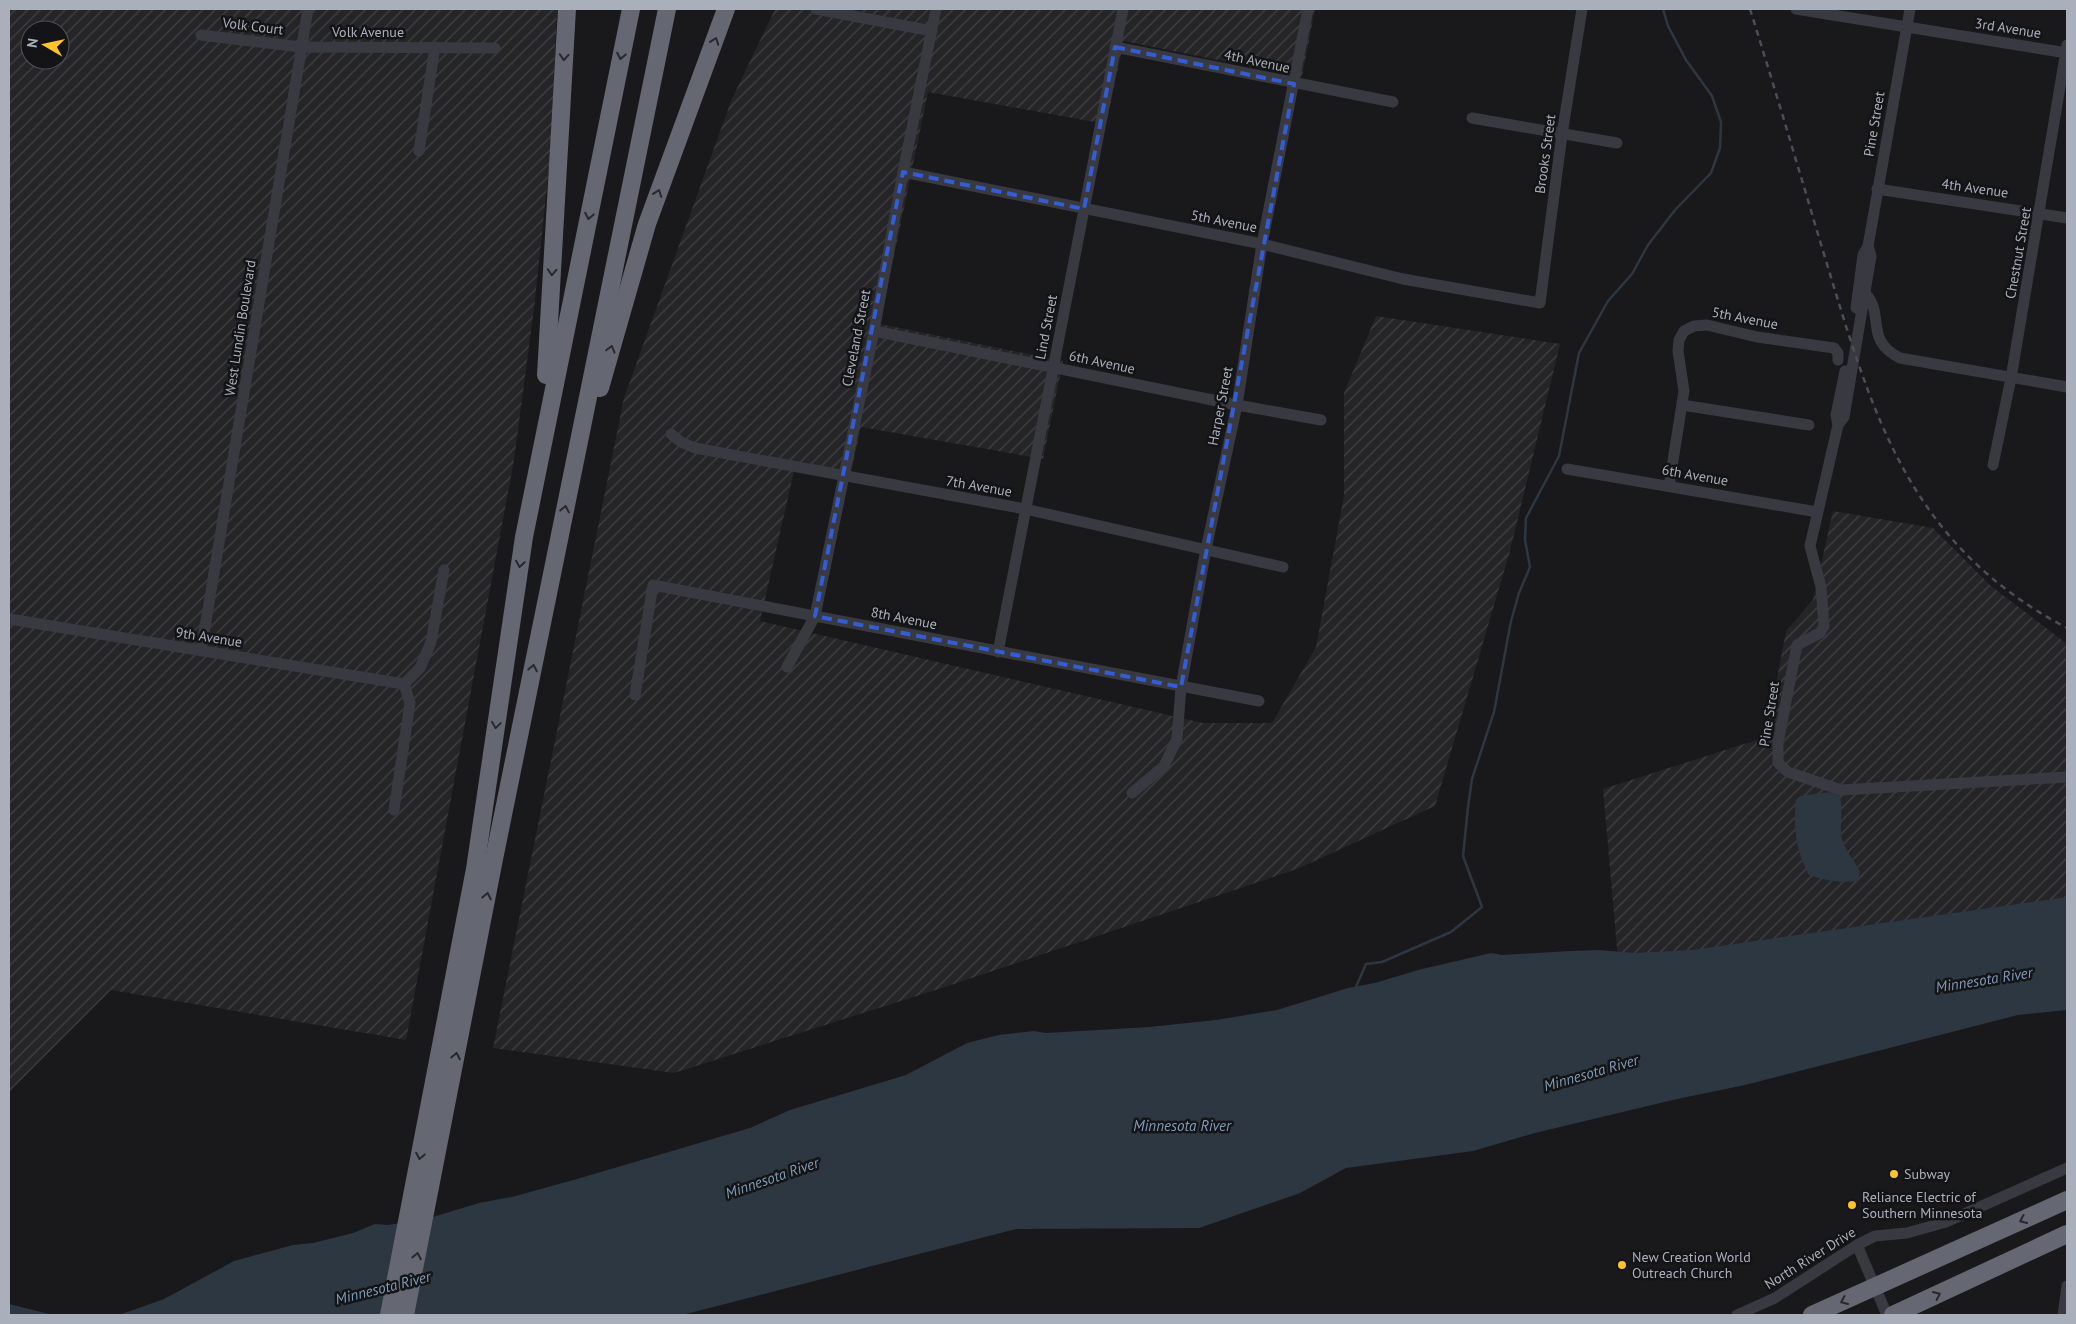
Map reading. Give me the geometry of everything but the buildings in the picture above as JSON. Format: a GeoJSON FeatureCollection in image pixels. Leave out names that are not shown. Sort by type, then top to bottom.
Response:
{"type":"FeatureCollection","features":[{"type":"Feature","properties":{"kind":"highway"},"geometry":{"type":"LineString","coordinates":[[389,1315],[475,869],[524,537],[547,364],[567,9]]}},
{"type":"Feature","properties":{"kind":"highway"},"geometry":{"type":"LineString","coordinates":[[524,537],[631,9]]}},
{"type":"Feature","properties":{"kind":"highway"},"geometry":{"type":"LineString","coordinates":[[405,1315],[571,478],[667,9]]}},
{"type":"Feature","properties":{"kind":"highway"},"geometry":{"type":"LineString","coordinates":[[571,478],[592,415],[647,224],[726,9]]}},
{"type":"Feature","properties":{"kind":"highway"},"geometry":{"type":"LineString","coordinates":[[1812,1315],[2067,1200]]}},
{"type":"Feature","properties":{"kind":"highway"},"geometry":{"type":"LineString","coordinates":[[1893,1315],[2067,1234]]}},
{"type":"Feature","properties":{"kind":"street","name":"West Lundin Boulevard"},"geometry":{"type":"LineString","coordinates":[[201,651],[308,9]]}},
{"type":"Feature","properties":{"kind":"street"},"geometry":{"type":"LineString","coordinates":[[816,9],[932,31]]}},
{"type":"Feature","properties":{"kind":"street","name":"Cleveland Street"},"geometry":{"type":"LineString","coordinates":[[786,667],[815,616],[874,331],[903,172],[936,9]]}},
{"type":"Feature","properties":{"kind":"street","name":"Lind Street"},"geometry":{"type":"LineString","coordinates":[[998,652],[1122,9]]}},
{"type":"Feature","properties":{"kind":"street","name":"Harper Street"},"geometry":{"type":"LineString","coordinates":[[1132,793],[1164,766],[1178,739],[1181,687],[1206,549],[1237,405],[1262,244],[1308,9]]}},
{"type":"Feature","properties":{"kind":"street","name":"Brooks Street"},"geometry":{"type":"LineString","coordinates":[[1540,303],[1562,134],[1582,9]]}},
{"type":"Feature","properties":{"kind":"street","name":"3rd Avenue"},"geometry":{"type":"LineString","coordinates":[[1796,9],[1906,28],[2067,50]]}},
{"type":"Feature","properties":{"kind":"street","name":"Pine Street"},"geometry":{"type":"LineString","coordinates":[[1838,425],[1836,416],[1851,342],[1863,255],[1868,246],[1910,9]]}},
{"type":"Feature","properties":{"kind":"street","name":"Volk Court"},"geometry":{"type":"LineString","coordinates":[[201,35],[301,47]]}},
{"type":"Feature","properties":{"kind":"street","name":"Volk Avenue"},"geometry":{"type":"LineString","coordinates":[[301,47],[495,48]]}},
{"type":"Feature","properties":{"kind":"street"},"geometry":{"type":"LineString","coordinates":[[419,151],[435,47]]}},
{"type":"Feature","properties":{"kind":"street","name":"4th Avenue"},"geometry":{"type":"LineString","coordinates":[[1115,47],[1294,84],[1394,102]]}},
{"type":"Feature","properties":{"kind":"street","name":"Chestnut Street"},"geometry":{"type":"LineString","coordinates":[[1993,465],[2012,378],[2067,50]]}},
{"type":"Feature","properties":{"kind":"street"},"geometry":{"type":"LineString","coordinates":[[1472,118],[1618,142]]}},
{"type":"Feature","properties":{"kind":"street","name":"5th Avenue"},"geometry":{"type":"LineString","coordinates":[[903,172],[1262,244],[1404,278],[1540,303]]}},
{"type":"Feature","properties":{"kind":"street","name":"4th Avenue"},"geometry":{"type":"LineString","coordinates":[[1878,189],[2067,218]]}},
{"type":"Feature","properties":{"kind":"street","name":"Pine Street"},"geometry":{"type":"LineString","coordinates":[[1868,246],[1871,256],[1866,294],[1844,416],[1838,425],[1816,512],[1810,546],[1821,586],[1824,626],[1820,633],[1797,645],[1778,743],[1778,763],[1788,772],[1841,790],[2067,777]]}},
{"type":"Feature","properties":{"kind":"street"},"geometry":{"type":"LineString","coordinates":[[1866,294],[1870,300],[1878,337],[1887,352],[1900,358],[2067,387]]}},
{"type":"Feature","properties":{"kind":"street","name":"5th Avenue"},"geometry":{"type":"LineString","coordinates":[[1669,486],[1684,392],[1678,351],[1679,340],[1684,331],[1694,326],[1706,325],[1757,337],[1834,348],[1838,353],[1838,360]]}},
{"type":"Feature","properties":{"kind":"street","name":"6th Avenue"},"geometry":{"type":"LineString","coordinates":[[874,331],[1237,405],[1321,420]]}},
{"type":"Feature","properties":{"kind":"street"},"geometry":{"type":"LineString","coordinates":[[1682,405],[1809,425]]}},
{"type":"Feature","properties":{"kind":"street","name":"7th Avenue"},"geometry":{"type":"LineString","coordinates":[[671,434],[681,442],[695,448],[1025,509],[1283,566]]}},
{"type":"Feature","properties":{"kind":"street","name":"6th Avenue"},"geometry":{"type":"LineString","coordinates":[[1567,469],[1816,512]]}},
{"type":"Feature","properties":{"kind":"street"},"geometry":{"type":"LineString","coordinates":[[394,810],[410,703],[404,684],[420,668],[431,642],[444,570]]}},
{"type":"Feature","properties":{"kind":"street","name":"8th Avenue"},"geometry":{"type":"LineString","coordinates":[[635,695],[653,585],[1259,701]]}},
{"type":"Feature","properties":{"kind":"street","name":"9th Avenue"},"geometry":{"type":"LineString","coordinates":[[9,619],[404,684]]}},
{"type":"Feature","properties":{"kind":"street","name":"North River Drive"},"geometry":{"type":"LineString","coordinates":[[1737,1315],[1775,1298],[1857,1244],[1875,1236],[1908,1234],[1946,1222],[2067,1168]]}},
{"type":"Feature","properties":{"kind":"street"},"geometry":{"type":"LineString","coordinates":[[1857,1244],[1887,1315]]}},
{"type":"Feature","properties":{"kind":"street"},"geometry":{"type":"LineString","coordinates":[[2063,1315],[2067,1286]]}},
{"type":"Feature","properties":{"kind":"highlighted area"},"geometry":{"type":"Polygon","coordinates":[[[1115,47],[1294,84],[1181,687],[815,616],[903,172],[1084,209],[1115,47]]]}},
{"type":"Feature","properties":{"kind":"shaded area"},"geometry":{"type":"Polygon","coordinates":[[[9,9],[557,9],[551,149],[534,308],[514,460],[406,1040],[111,990],[9,1092],[9,9]]]}},
{"type":"Feature","properties":{"kind":"shaded area"},"geometry":{"type":"Polygon","coordinates":[[[775,9],[1315,9],[1302,77],[1124,41],[1106,124],[928,92],[880,324],[1063,361],[1043,459],[861,427],[849,482],[794,471],[760,621],[1203,723],[1272,723],[1316,647],[1344,496],[1344,393],[1376,316],[1560,344],[1510,551],[1435,806],[1297,869],[942,988],[674,1073],[493,1048],[624,398],[731,101],[775,9]]]}},
{"type":"Feature","properties":{"kind":"shaded area"},"geometry":{"type":"Polygon","coordinates":[[[1833,511],[1933,528],[1991,586],[2067,644],[2067,931],[1619,971],[1603,789],[1766,737],[1786,631],[1813,600],[1833,511]]]}},
{"type":"Feature","properties":{"kind":"water"},"geometry":{"type":"Polygon","coordinates":[[[1831,792],[1839,793],[1842,838],[1846,849],[1860,872],[1858,881],[1833,881],[1809,875],[1798,848],[1795,829],[1796,800],[1800,796],[1831,792]]]}},
{"type":"Feature","properties":{"kind":"water","name":"Minnesota River"},"geometry":{"type":"Polygon","coordinates":[[[2067,897],[2067,1010],[2018,1015],[1745,1085],[1677,1099],[1535,1133],[1473,1151],[1346,1168],[1300,1193],[1199,1228],[1016,1229],[682,1315],[119,1315],[164,1299],[234,1261],[293,1245],[313,1243],[353,1233],[375,1224],[387,1225],[423,1220],[479,1203],[512,1197],[577,1179],[750,1128],[790,1110],[906,1075],[967,1043],[999,1035],[1034,1031],[1046,1033],[1149,1027],[1216,1020],[1277,1010],[1348,988],[1375,983],[1418,970],[1491,953],[1502,955],[1599,950],[1634,953],[1692,950],[2067,897]]]}},
{"type":"Feature","properties":{"kind":"water"},"geometry":{"type":"Polygon","coordinates":[[[9,1304],[49,1314],[66,1315],[9,1315],[9,1304]]]}},
{"type":"Feature","properties":{"kind":"waterway"},"geometry":{"type":"LineString","coordinates":[[1355,989],[1366,964],[1382,962],[1451,932],[1482,907],[1463,856],[1468,807],[1472,779],[1494,712],[1511,621],[1519,593],[1530,567],[1525,540],[1526,518],[1559,456],[1579,353],[1608,301],[1632,274],[1648,245],[1675,210],[1711,173],[1720,148],[1721,122],[1712,96],[1686,60],[1668,26],[1663,9]]}},
{"type":"Feature","properties":{"kind":"railway"},"geometry":{"type":"LineString","coordinates":[[1750,9],[1859,366],[1879,419],[1903,468],[1932,514],[1968,556],[2012,594],[2067,628]]}},
{"type":"Feature","properties":{"kind":"place","name":"Subway"},"geometry":{"type":"Point","coordinates":[1894,1174]}},
{"type":"Feature","properties":{"kind":"place","name":"Reliance Electric of Southern Minnesota"},"geometry":{"type":"Point","coordinates":[1852,1205]}},
{"type":"Feature","properties":{"kind":"place","name":"New Creation World Outreach Church"},"geometry":{"type":"Point","coordinates":[1622,1265]}}]}
